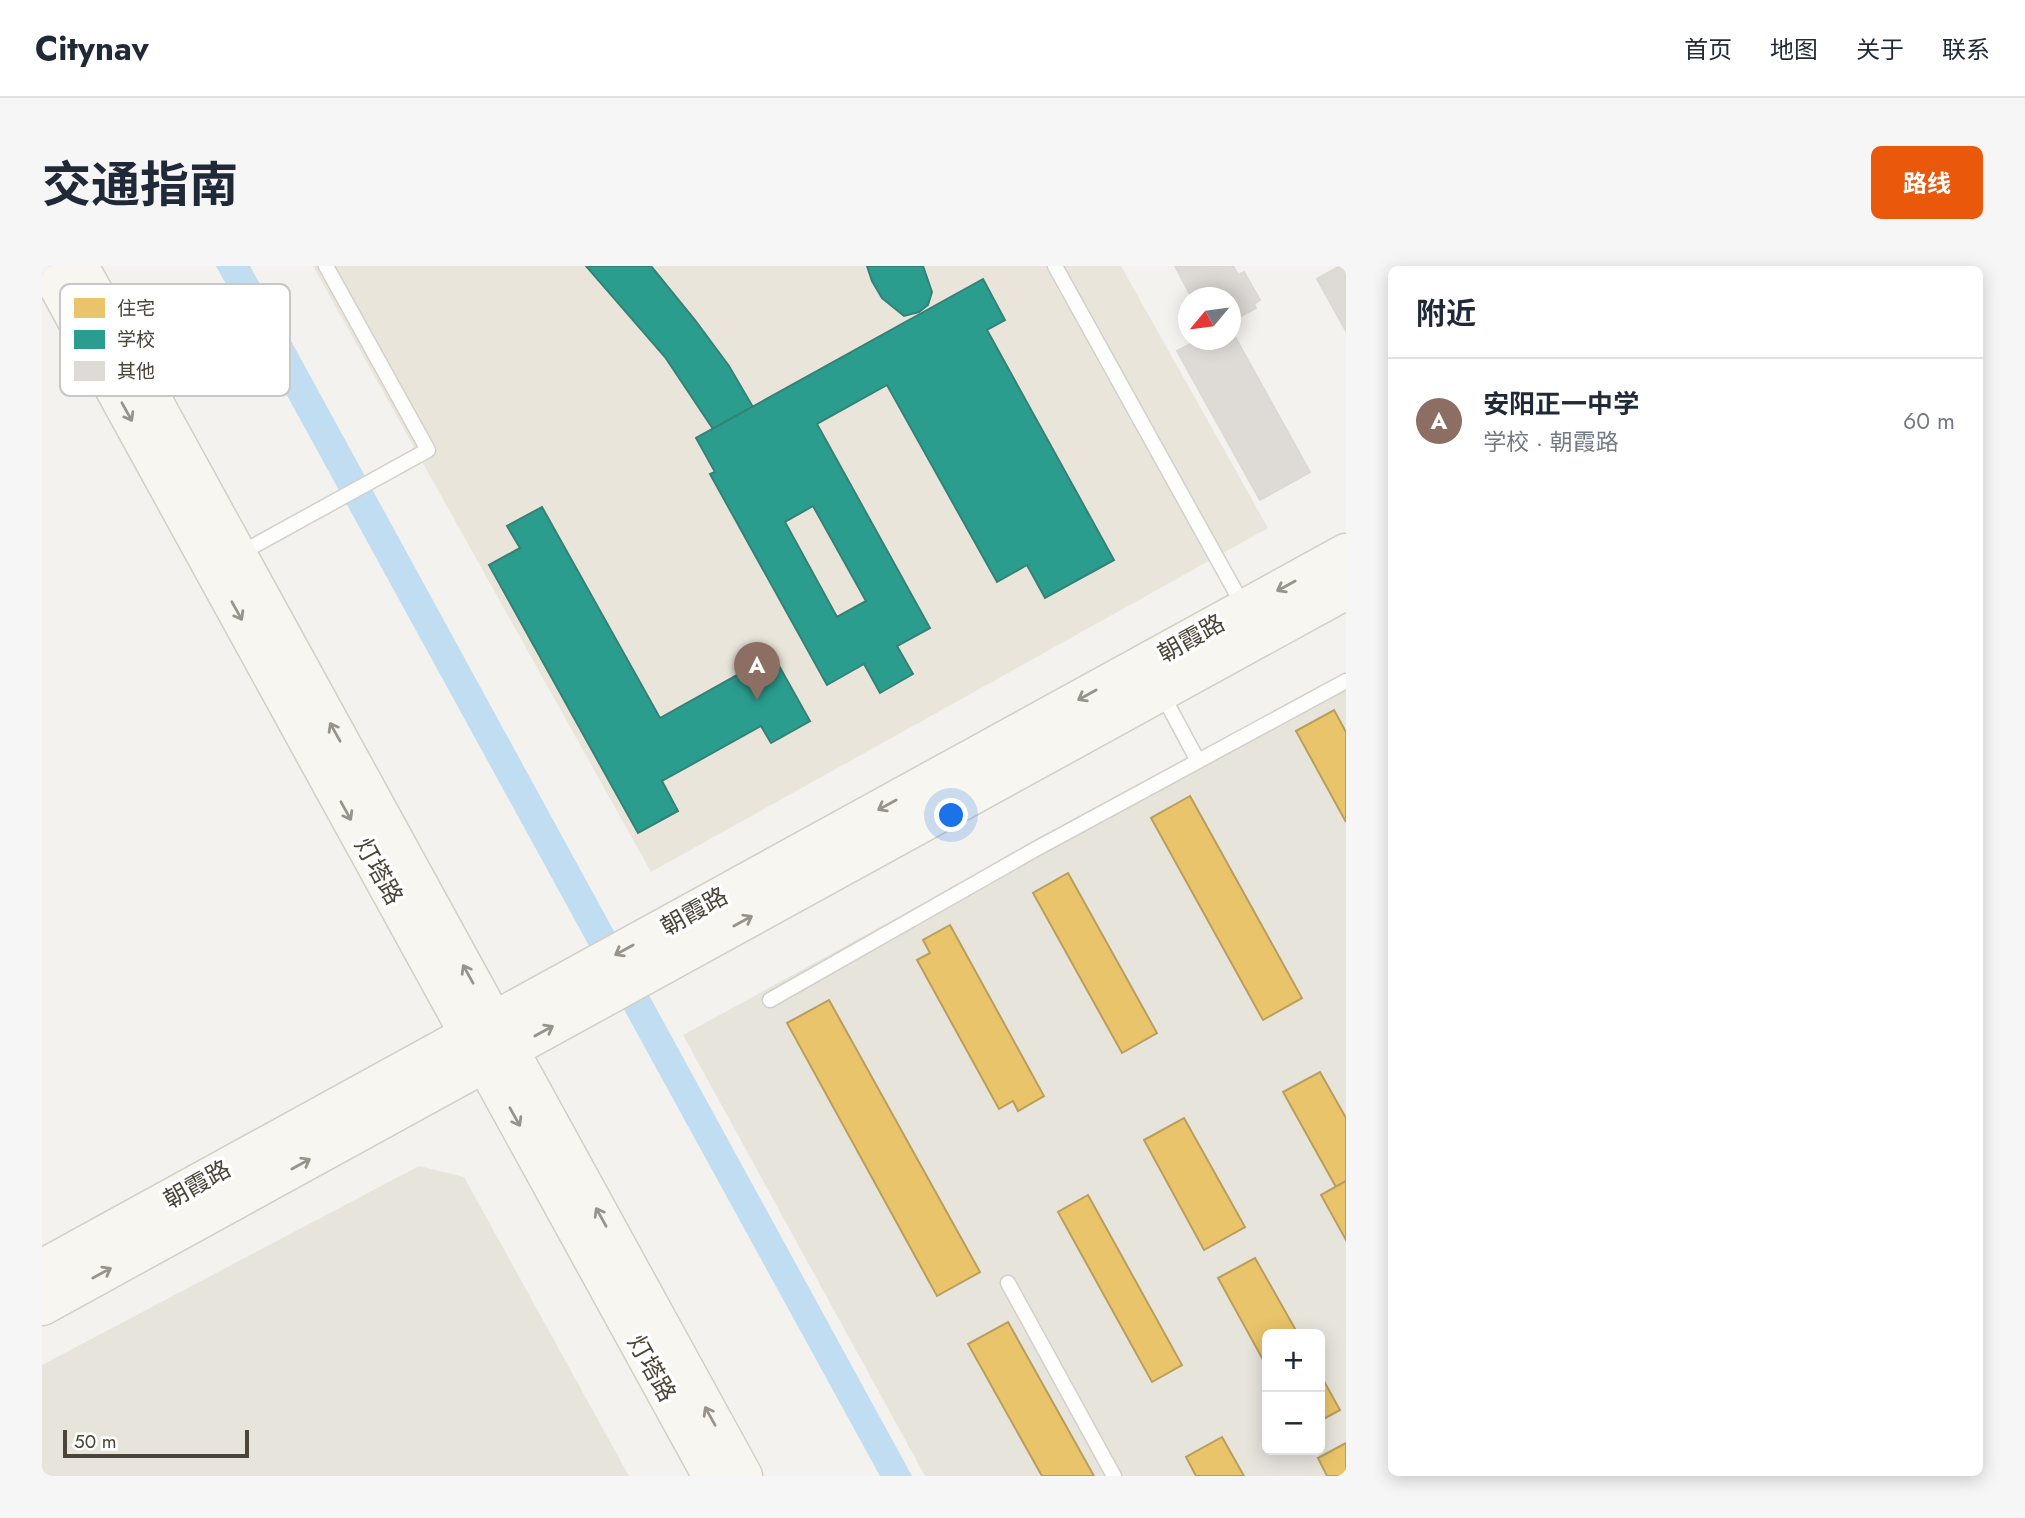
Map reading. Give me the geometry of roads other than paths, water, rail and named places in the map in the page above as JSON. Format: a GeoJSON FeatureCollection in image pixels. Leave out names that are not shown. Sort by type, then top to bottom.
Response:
{"type":"FeatureCollection","features":[{"type":"Feature","properties":{"kind":"street","name":"灯塔路"},"geometry":{"type":"LineString","coordinates":[[47,266],[60,289]]}},
{"type":"Feature","properties":{"kind":"street","name":"灯塔路"},"geometry":{"type":"LineString","coordinates":[[79,266],[89,284]]}},
{"type":"Feature","properties":{"kind":"street","name":"灯塔路"},"geometry":{"type":"LineString","coordinates":[[121,396],[489,1042],[743,1476]]}},
{"type":"Feature","properties":{"kind":"street","name":"灯塔路"},"geometry":{"type":"LineString","coordinates":[[150,396],[237,555],[712,1476]]}},
{"type":"Feature","properties":{"kind":"street","name":"朝霞路"},"geometry":{"type":"LineString","coordinates":[[42,1306],[489,1042],[1245,608],[1346,553]]}},
{"type":"Feature","properties":{"kind":"street","name":"朝霞路"},"geometry":{"type":"LineString","coordinates":[[42,1269],[489,1042],[1161,692],[1346,590]]}},
{"type":"Feature","properties":{"kind":"lane"},"geometry":{"type":"LineString","coordinates":[[237,555],[428,450],[326,266]]}},
{"type":"Feature","properties":{"kind":"lane"},"geometry":{"type":"LineString","coordinates":[[1055,266],[1245,608]]}},
{"type":"Feature","properties":{"kind":"lane"},"geometry":{"type":"LineString","coordinates":[[771,1000],[1034,850],[1346,681]]}},
{"type":"Feature","properties":{"kind":"lane"},"geometry":{"type":"LineString","coordinates":[[1161,692],[1198,761]]}},
{"type":"Feature","properties":{"kind":"lane"},"geometry":{"type":"LineString","coordinates":[[1008,1283],[1114,1476]]}},
{"type":"Feature","properties":{"kind":"water"},"geometry":{"type":"Polygon","coordinates":[[[216,266],[250,266],[260,284],[226,284],[216,266]]]}},
{"type":"Feature","properties":{"kind":"water"},"geometry":{"type":"Polygon","coordinates":[[[290,339],[912,1476],[880,1476],[287,396],[290,396],[290,339]]]}},
{"type":"Feature","properties":{"kind":"place","name":"安阳正一中学"},"geometry":{"type":"Point","coordinates":[757,700]}}]}
